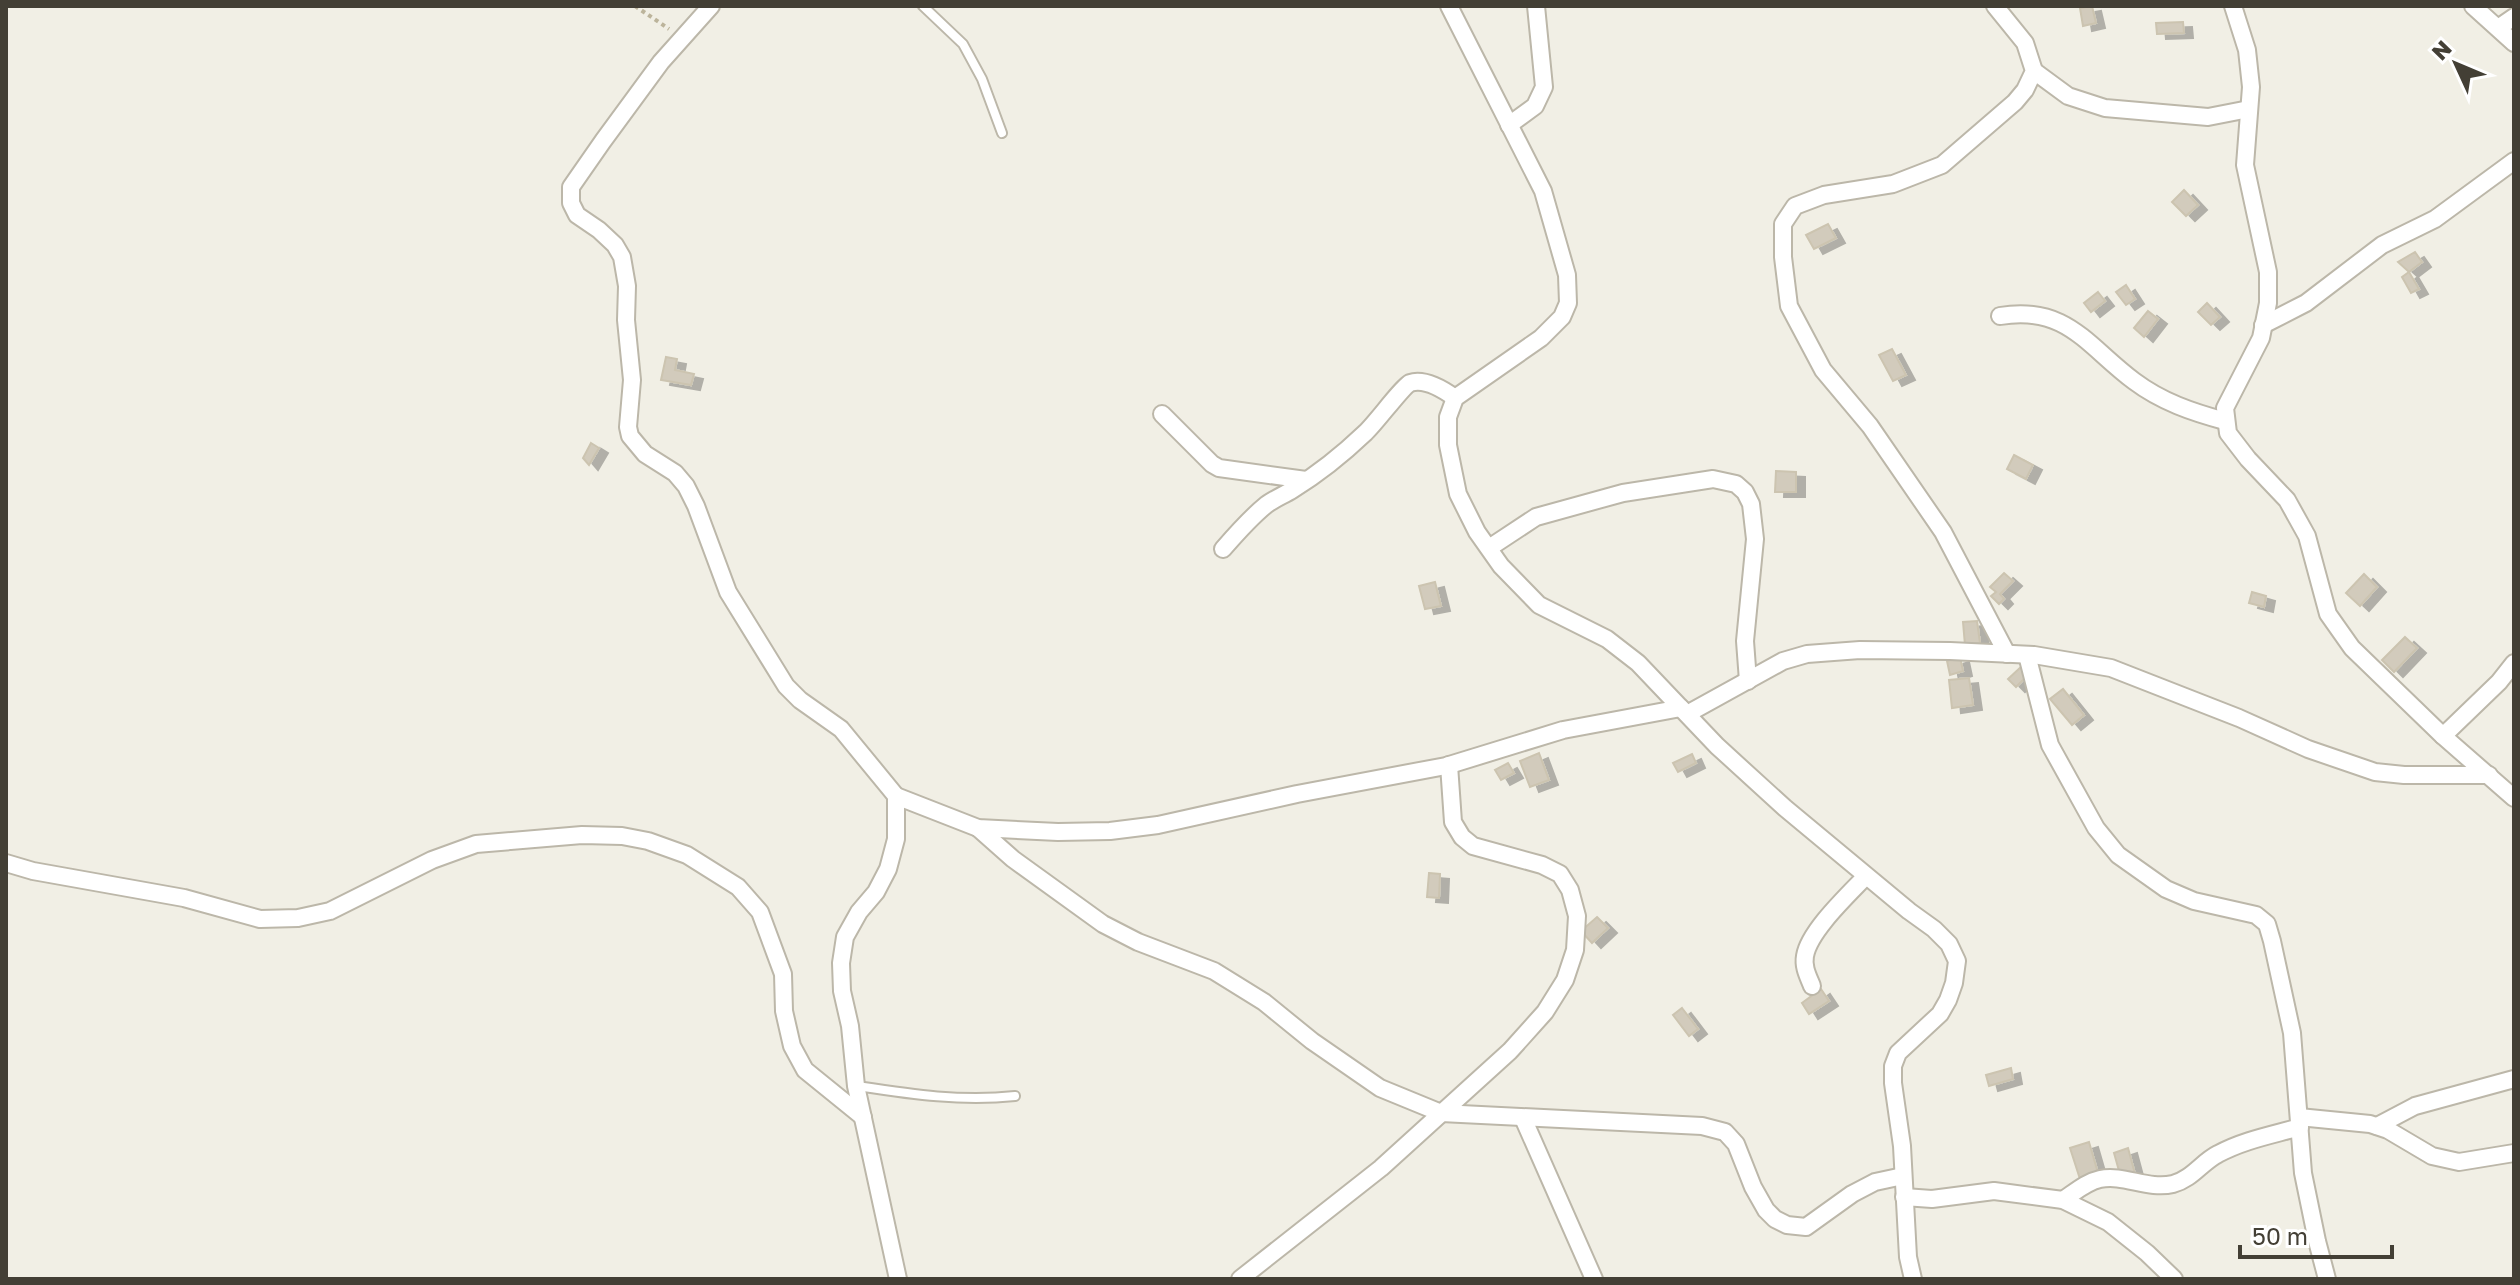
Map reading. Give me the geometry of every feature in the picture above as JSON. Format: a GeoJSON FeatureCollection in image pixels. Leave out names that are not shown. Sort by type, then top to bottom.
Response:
{"type":"FeatureCollection","features":[{"type":"Feature","properties":{"kind":"street"},"geometry":{"type":"LineString","coordinates":[[711,6],[661,62],[571,187],[571,203],[577,215],[599,230],[615,245],[622,257],[627,286],[626,320],[632,380],[628,427],[636,445],[675,473],[686,486],[728,592],[786,686],[800,700],[841,729],[896,796],[978,828],[1071,832],[1158,825],[1449,765],[1563,730],[1684,711],[1783,661],[1807,654],[1860,650],[2027,655],[2111,668],[2239,718],[2308,749],[2375,772],[2489,775]]}},
{"type":"Feature","properties":{"kind":"street"},"geometry":{"type":"LineString","coordinates":[[1449,6],[1543,191],[1567,275],[1568,303],[1562,317],[1541,338],[1455,398],[1448,417],[1448,445],[1458,494],[1477,532],[1501,566],[1539,605],[1607,639],[1638,663],[1717,746],[1785,808],[1949,944],[1957,961],[1954,983],[1940,1014],[1898,1053],[1893,1066],[1908,1257],[1913,1279]]}},
{"type":"Feature","properties":{"kind":"street"},"geometry":{"type":"LineString","coordinates":[[1509,125],[1535,106],[1544,87],[1536,6]]}},
{"type":"Feature","properties":{"kind":"street"},"geometry":{"type":"LineString","coordinates":[[1995,6],[2025,43],[2034,71],[2068,96],[2105,108],[2208,117],[2249,109]]}},
{"type":"Feature","properties":{"kind":"street"},"geometry":{"type":"LineString","coordinates":[[2233,6],[2247,50],[2251,87],[2245,165],[2268,272],[2268,303],[2261,338],[2225,408],[2228,433],[2287,500],[2307,536],[2328,614],[2352,648],[2443,736],[2514,798]]}},
{"type":"Feature","properties":{"kind":"street"},"geometry":{"type":"LineString","coordinates":[[2473,6],[2514,43]]}},
{"type":"Feature","properties":{"kind":"street"},"geometry":{"type":"LineString","coordinates":[[2498,28],[2514,17]]}},
{"type":"Feature","properties":{"kind":"street"},"geometry":{"type":"LineString","coordinates":[[2007,654],[1943,532],[1870,426],[1823,370],[1789,306],[1783,257],[1783,224],[1795,206],[1824,195],[1893,184],[1942,165],[2015,102],[2034,71]]}},
{"type":"Feature","properties":{"kind":"street"},"geometry":{"type":"LineString","coordinates":[[2263,325],[2306,303],[2382,245],[2435,219],[2514,161]]}},
{"type":"Feature","properties":{"kind":"street"},"geometry":{"type":"LineString","coordinates":[[2000,316],[2023,312],[2050,318],[2075,330],[2133,380],[2165,401],[2225,421]]}},
{"type":"Feature","properties":{"kind":"street"},"geometry":{"type":"LineString","coordinates":[[1223,549],[1256,513],[1306,480],[1371,428],[1403,388],[1417,382],[1441,388],[1455,398]]}},
{"type":"Feature","properties":{"kind":"street"},"geometry":{"type":"LineString","coordinates":[[1162,414],[1219,468],[1306,480]]}},
{"type":"Feature","properties":{"kind":"street"},"geometry":{"type":"LineString","coordinates":[[1489,548],[1536,517],[1623,493],[1713,479],[1736,484],[1751,504],[1755,539],[1745,641],[1748,681]]}},
{"type":"Feature","properties":{"kind":"street"},"geometry":{"type":"LineString","coordinates":[[2027,655],[2050,745],[2096,828],[2118,855],[2166,889],[2194,901],[2256,915],[2267,924],[2292,1033],[2303,1173],[2327,1279]]}},
{"type":"Feature","properties":{"kind":"street"},"geometry":{"type":"LineString","coordinates":[[2443,736],[2499,682],[2514,663]]}},
{"type":"Feature","properties":{"kind":"street"},"geometry":{"type":"LineString","coordinates":[[1240,1279],[1381,1168],[1510,1051],[1545,1012],[1565,980],[1575,950],[1577,916],[1570,890],[1560,874],[1542,865],[1473,846],[1462,837],[1453,822],[1449,765]]}},
{"type":"Feature","properties":{"kind":"street"},"geometry":{"type":"LineString","coordinates":[[896,796],[896,839],[888,869],[845,937],[841,963],[856,1086],[898,1279]]}},
{"type":"Feature","properties":{"kind":"street"},"geometry":{"type":"LineString","coordinates":[[978,828],[1013,859],[1103,924],[1138,942],[1214,971],[1264,1002],[1312,1041],[1380,1088],[1441,1113],[1606,1119],[1702,1126],[1725,1132],[1736,1144],[1766,1210],[1787,1225],[1806,1227],[1852,1194],[1875,1182],[1903,1176]]}},
{"type":"Feature","properties":{"kind":"street"},"geometry":{"type":"LineString","coordinates":[[6,863],[33,871],[184,898],[260,919],[298,918],[330,911],[432,860],[476,844],[582,835],[622,836],[648,841],[687,855],[738,887],[760,912],[783,974],[784,1011],[792,1046],[805,1070],[863,1117]]}},
{"type":"Feature","properties":{"kind":"street"},"geometry":{"type":"LineString","coordinates":[[1812,986],[1805,970],[1809,943],[1831,913],[1866,876]]}},
{"type":"Feature","properties":{"kind":"street"},"geometry":{"type":"LineString","coordinates":[[2377,1126],[2415,1106],[2514,1079]]}},
{"type":"Feature","properties":{"kind":"street"},"geometry":{"type":"LineString","coordinates":[[1523,1118],[1594,1279]]}},
{"type":"Feature","properties":{"kind":"street"},"geometry":{"type":"LineString","coordinates":[[2063,1200],[2099,1179],[2114,1177],[2160,1186],[2176,1183],[2197,1172],[2215,1155],[2300,1122],[2338,1119],[2377,1126],[2432,1156],[2459,1162],[2514,1153]]}},
{"type":"Feature","properties":{"kind":"street"},"geometry":{"type":"LineString","coordinates":[[1904,1197],[1932,1199],[1994,1191],[2063,1200],[2108,1222],[2174,1279]]}},
{"type":"Feature","properties":{"kind":"lane"},"geometry":{"type":"LineString","coordinates":[[923,6],[963,44],[982,79],[1002,133]]}},
{"type":"Feature","properties":{"kind":"lane"},"geometry":{"type":"LineString","coordinates":[[856,1086],[948,1098],[1015,1096]]}},
{"type":"Feature","properties":{"kind":"path"},"geometry":{"type":"LineString","coordinates":[[635,6],[682,37]]}},
{"type":"Feature","properties":{"kind":"building"},"geometry":{"type":"Polygon","coordinates":[[[2092,6],[2096,23],[2083,26],[2080,8],[2092,6]]]}},
{"type":"Feature","properties":{"kind":"building"},"geometry":{"type":"Polygon","coordinates":[[[2183,22],[2184,33],[2157,34],[2156,23],[2183,22]]]}},
{"type":"Feature","properties":{"kind":"building"},"geometry":{"type":"Polygon","coordinates":[[[2184,190],[2198,205],[2186,216],[2172,202],[2184,190]]]}},
{"type":"Feature","properties":{"kind":"building"},"geometry":{"type":"Polygon","coordinates":[[[1828,224],[1836,238],[1814,249],[1806,235],[1828,224]]]}},
{"type":"Feature","properties":{"kind":"building"},"geometry":{"type":"Polygon","coordinates":[[[2415,252],[2422,262],[2409,272],[2398,262],[2415,252]]]}},
{"type":"Feature","properties":{"kind":"building"},"geometry":{"type":"Polygon","coordinates":[[[2409,272],[2419,289],[2411,293],[2402,277],[2409,272]]]}},
{"type":"Feature","properties":{"kind":"building"},"geometry":{"type":"Polygon","coordinates":[[[2126,285],[2135,299],[2126,305],[2116,292],[2126,285]]]}},
{"type":"Feature","properties":{"kind":"building"},"geometry":{"type":"Polygon","coordinates":[[[2098,292],[2105,301],[2091,312],[2084,303],[2098,292]]]}},
{"type":"Feature","properties":{"kind":"building"},"geometry":{"type":"Polygon","coordinates":[[[2207,303],[2220,317],[2211,325],[2198,312],[2207,303]]]}},
{"type":"Feature","properties":{"kind":"building"},"geometry":{"type":"Polygon","coordinates":[[[2148,311],[2158,319],[2144,337],[2134,328],[2148,311]]]}},
{"type":"Feature","properties":{"kind":"building"},"geometry":{"type":"Polygon","coordinates":[[[1892,349],[1906,375],[1893,381],[1879,355],[1892,349]]]}},
{"type":"Feature","properties":{"kind":"building"},"geometry":{"type":"Polygon","coordinates":[[[666,357],[677,359],[675,370],[694,374],[691,385],[661,380],[666,357]]]}},
{"type":"Feature","properties":{"kind":"building"},"geometry":{"type":"Polygon","coordinates":[[[591,443],[599,448],[589,465],[583,458],[591,443]]]}},
{"type":"Feature","properties":{"kind":"building"},"geometry":{"type":"Polygon","coordinates":[[[2014,455],[2033,465],[2026,479],[2007,469],[2014,455]]]}},
{"type":"Feature","properties":{"kind":"building"},"geometry":{"type":"Polygon","coordinates":[[[1776,471],[1796,472],[1796,492],[1775,492],[1776,471]]]}},
{"type":"Feature","properties":{"kind":"building"},"geometry":{"type":"Polygon","coordinates":[[[2004,573],[2013,581],[2000,594],[2004,599],[1999,604],[1991,596],[1996,592],[1990,587],[2004,573]]]}},
{"type":"Feature","properties":{"kind":"building"},"geometry":{"type":"Polygon","coordinates":[[[2364,574],[2377,587],[2360,606],[2346,593],[2364,574]]]}},
{"type":"Feature","properties":{"kind":"building"},"geometry":{"type":"Polygon","coordinates":[[[1435,582],[1441,606],[1425,609],[1419,586],[1435,582]]]}},
{"type":"Feature","properties":{"kind":"building"},"geometry":{"type":"Polygon","coordinates":[[[2252,592],[2266,596],[2264,607],[2249,603],[2252,592]]]}},
{"type":"Feature","properties":{"kind":"building"},"geometry":{"type":"Polygon","coordinates":[[[1977,621],[1980,643],[1965,645],[1963,622],[1977,621]]]}},
{"type":"Feature","properties":{"kind":"building"},"geometry":{"type":"Polygon","coordinates":[[[2405,637],[2417,648],[2394,672],[2382,660],[2405,637]]]}},
{"type":"Feature","properties":{"kind":"building"},"geometry":{"type":"Polygon","coordinates":[[[1960,657],[1963,671],[1950,675],[1947,661],[1960,657]]]}},
{"type":"Feature","properties":{"kind":"building"},"geometry":{"type":"Polygon","coordinates":[[[2022,666],[2029,674],[2016,687],[2008,679],[2022,666]]]}},
{"type":"Feature","properties":{"kind":"building"},"geometry":{"type":"Polygon","coordinates":[[[1969,678],[1973,705],[1952,708],[1949,680],[1969,678]]]}},
{"type":"Feature","properties":{"kind":"building"},"geometry":{"type":"Polygon","coordinates":[[[2063,689],[2084,715],[2072,725],[2050,699],[2063,689]]]}},
{"type":"Feature","properties":{"kind":"building"},"geometry":{"type":"Polygon","coordinates":[[[1539,753],[1549,780],[1530,787],[1520,761],[1539,753]]]}},
{"type":"Feature","properties":{"kind":"building"},"geometry":{"type":"Polygon","coordinates":[[[1692,754],[1696,763],[1678,772],[1673,763],[1692,754]]]}},
{"type":"Feature","properties":{"kind":"building"},"geometry":{"type":"Polygon","coordinates":[[[1508,763],[1514,773],[1501,780],[1495,770],[1508,763]]]}},
{"type":"Feature","properties":{"kind":"building"},"geometry":{"type":"Polygon","coordinates":[[[1429,873],[1440,874],[1439,898],[1427,897],[1429,873]]]}},
{"type":"Feature","properties":{"kind":"building"},"geometry":{"type":"Polygon","coordinates":[[[1597,917],[1608,928],[1592,943],[1581,931],[1597,917]]]}},
{"type":"Feature","properties":{"kind":"building"},"geometry":{"type":"Polygon","coordinates":[[[1821,989],[1829,1001],[1809,1014],[1802,1003],[1821,989]]]}},
{"type":"Feature","properties":{"kind":"building"},"geometry":{"type":"Polygon","coordinates":[[[1682,1008],[1698,1029],[1689,1036],[1673,1015],[1682,1008]]]}},
{"type":"Feature","properties":{"kind":"building"},"geometry":{"type":"Polygon","coordinates":[[[2011,1068],[2013,1079],[1989,1086],[1986,1075],[2011,1068]]]}},
{"type":"Feature","properties":{"kind":"building"},"geometry":{"type":"Polygon","coordinates":[[[2089,1142],[2098,1173],[2080,1179],[2070,1148],[2089,1142]]]}},
{"type":"Feature","properties":{"kind":"building"},"geometry":{"type":"Polygon","coordinates":[[[2128,1148],[2135,1174],[2121,1178],[2114,1153],[2128,1148]]]}}]}
